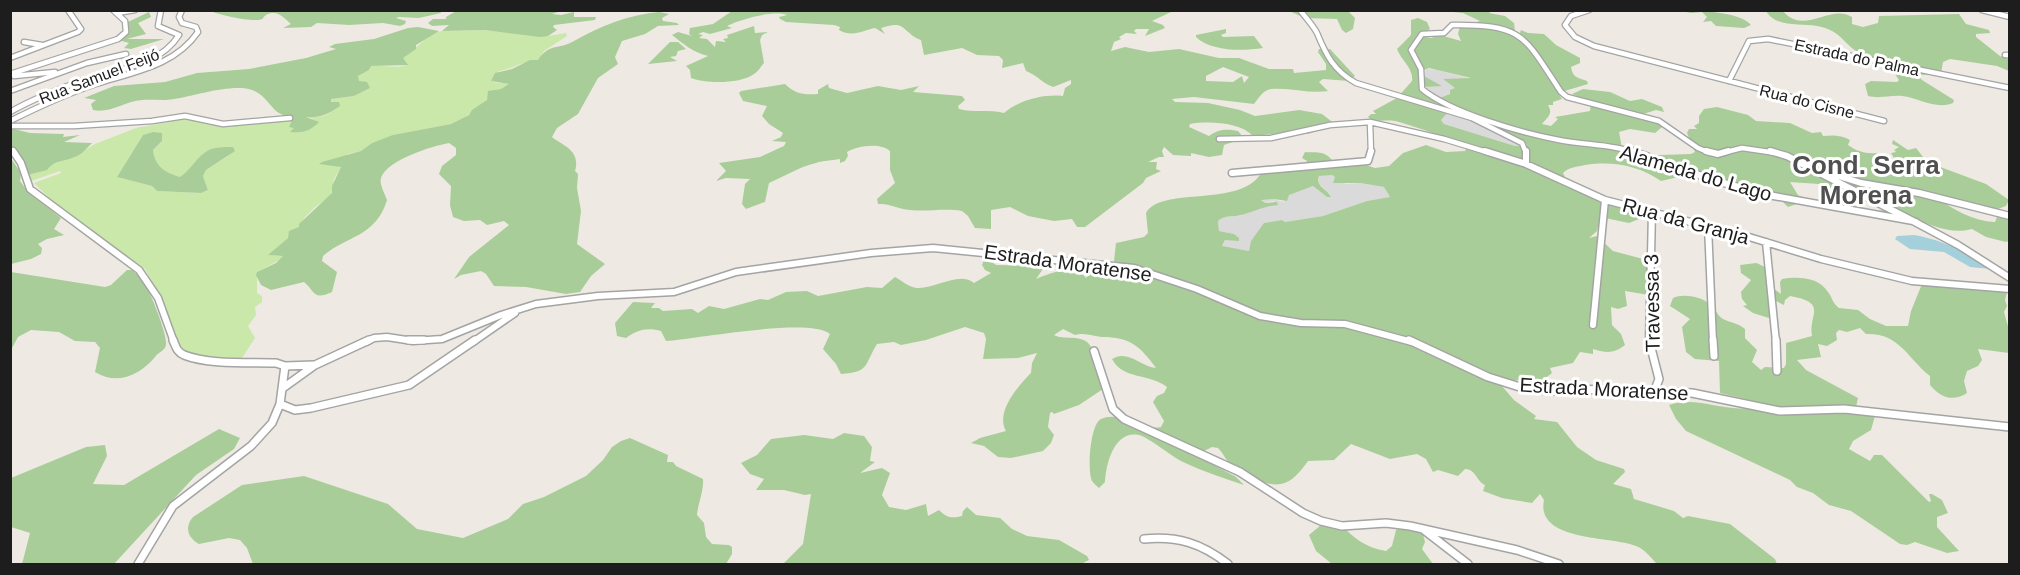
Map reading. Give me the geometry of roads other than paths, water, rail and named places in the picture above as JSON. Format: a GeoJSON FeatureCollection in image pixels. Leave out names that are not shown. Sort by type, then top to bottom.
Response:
{"type":"FeatureCollection","features":[{"type":"Feature","properties":{"kind":"street"},"geometry":{"type":"LineString","coordinates":[[10,58],[81,30],[68,10]]}},
{"type":"Feature","properties":{"kind":"street"},"geometry":{"type":"LineString","coordinates":[[115,12],[135,10]]}},
{"type":"Feature","properties":{"kind":"street","name":"Rua Samuel Feijó"},"geometry":{"type":"LineString","coordinates":[[10,112],[24,104],[82,81],[156,56],[177,41],[179,35],[158,26],[161,10]]}},
{"type":"Feature","properties":{"kind":"street"},"geometry":{"type":"LineString","coordinates":[[10,121],[48,102],[97,84],[140,72],[171,57],[189,45],[198,32],[196,27],[182,23],[179,17],[183,10]]}},
{"type":"Feature","properties":{"kind":"street"},"geometry":{"type":"LineString","coordinates":[[1300,10],[1316,31],[1321,46],[1341,75],[1356,83],[1472,118],[1522,143],[1526,151],[1526,164]]}},
{"type":"Feature","properties":{"kind":"street","name":"Rua do Cisne"},"geometry":{"type":"LineString","coordinates":[[1589,10],[1574,14],[1565,22],[1569,32],[1586,43],[1614,53],[1884,121]]}},
{"type":"Feature","properties":{"kind":"street"},"geometry":{"type":"LineString","coordinates":[[1982,10],[2010,17]]}},
{"type":"Feature","properties":{"kind":"street"},"geometry":{"type":"LineString","coordinates":[[10,75],[76,51],[118,39],[126,32],[125,21],[115,12]]}},
{"type":"Feature","properties":{"kind":"street"},"geometry":{"type":"LineString","coordinates":[[171,30],[182,23]]}},
{"type":"Feature","properties":{"kind":"street","name":"Alameda do Lago"},"geometry":{"type":"LineString","coordinates":[[1806,165],[1776,153],[1749,148],[1710,153],[1698,148],[1659,121],[1567,97],[1561,92],[1526,40],[1510,30],[1487,25],[1452,26],[1444,33],[1422,34],[1411,50],[1421,69],[1422,89],[1433,98],[1479,115],[1496,124],[1543,137],[1631,151],[1716,181],[1768,195],[1916,222]]}},
{"type":"Feature","properties":{"kind":"street","name":"Estrada do Palma"},"geometry":{"type":"LineString","coordinates":[[1729,81],[1749,41],[1768,39],[2010,88]]}},
{"type":"Feature","properties":{"kind":"street"},"geometry":{"type":"LineString","coordinates":[[24,42],[45,45]]}},
{"type":"Feature","properties":{"kind":"street"},"geometry":{"type":"LineString","coordinates":[[10,91],[62,71],[126,54]]}},
{"type":"Feature","properties":{"kind":"street","name":"Rua Samuel Feijó"},"geometry":{"type":"LineString","coordinates":[[10,75],[62,71]]}},
{"type":"Feature","properties":{"kind":"street"},"geometry":{"type":"LineString","coordinates":[[10,106],[24,104]]}},
{"type":"Feature","properties":{"kind":"street"},"geometry":{"type":"LineString","coordinates":[[10,126],[74,126],[153,121],[185,116],[223,124],[290,118]]}},
{"type":"Feature","properties":{"kind":"street"},"geometry":{"type":"LineString","coordinates":[[1232,173],[1368,161],[1371,156],[1370,122]]}},
{"type":"Feature","properties":{"kind":"street","name":"Rua da Granja"},"geometry":{"type":"LineString","coordinates":[[1219,139],[1271,138],[1330,125],[1370,122],[1444,138],[1526,164],[1605,200],[1708,226],[1821,259],[1912,281],[1984,285],[2010,289]]}},
{"type":"Feature","properties":{"kind":"street"},"geometry":{"type":"LineString","coordinates":[[10,149],[21,160],[30,189],[89,234],[128,259],[139,270],[158,298],[177,350],[193,358],[276,363],[285,366],[315,365]]}},
{"type":"Feature","properties":{"kind":"street"},"geometry":{"type":"LineString","coordinates":[[1806,165],[1861,183],[1919,193],[2010,216]]}},
{"type":"Feature","properties":{"kind":"street"},"geometry":{"type":"LineString","coordinates":[[1806,165],[1968,250],[2010,278]]}},
{"type":"Feature","properties":{"kind":"street"},"geometry":{"type":"LineString","coordinates":[[1593,325],[1605,200]]}},
{"type":"Feature","properties":{"kind":"street","name":"Travessa 3"},"geometry":{"type":"LineString","coordinates":[[1652,212],[1649,343],[1659,379],[1654,392]]}},
{"type":"Feature","properties":{"kind":"street"},"geometry":{"type":"LineString","coordinates":[[1708,226],[1714,356]]}},
{"type":"Feature","properties":{"kind":"street"},"geometry":{"type":"LineString","coordinates":[[1766,242],[1771,302],[1778,342],[1777,371]]}},
{"type":"Feature","properties":{"kind":"street","name":"Estrada Moratense"},"geometry":{"type":"LineString","coordinates":[[315,365],[374,338],[387,337],[413,341],[442,339],[523,307],[590,297],[674,292],[736,272],[774,266],[910,249],[956,249],[1134,268],[1260,316],[1301,322],[1345,324],[1404,338],[1512,386],[1555,392],[1608,389],[1704,394],[1780,411],[1844,409],[2010,427]]}},
{"type":"Feature","properties":{"kind":"street"},"geometry":{"type":"LineString","coordinates":[[280,405],[296,410],[311,408],[409,385],[523,307]]}},
{"type":"Feature","properties":{"kind":"street"},"geometry":{"type":"LineString","coordinates":[[1094,351],[1113,409],[1118,415],[1262,485],[1299,510],[1323,522],[1340,526],[1394,522],[1410,524],[1424,530],[1517,550],[1559,564]]}},
{"type":"Feature","properties":{"kind":"street"},"geometry":{"type":"LineString","coordinates":[[283,388],[315,365]]}},
{"type":"Feature","properties":{"kind":"street"},"geometry":{"type":"LineString","coordinates":[[138,564],[173,506],[251,446],[272,423],[280,405],[285,366]]}},
{"type":"Feature","properties":{"kind":"street"},"geometry":{"type":"LineString","coordinates":[[1424,530],[1468,564]]}},
{"type":"Feature","properties":{"kind":"street"},"geometry":{"type":"LineString","coordinates":[[1144,539],[1179,537],[1202,546],[1228,564]]}},
{"type":"Feature","properties":{"kind":"water"},"geometry":{"type":"Polygon","coordinates":[[[1914,235],[1955,248],[1991,269],[1970,267],[1944,252],[1910,249],[1895,239],[1897,236],[1914,235]]]}},
{"type":"Feature","properties":{"kind":"district","name":"Cond. Serra Morena"},"geometry":{"type":"Point","coordinates":[1866,180]}}]}
